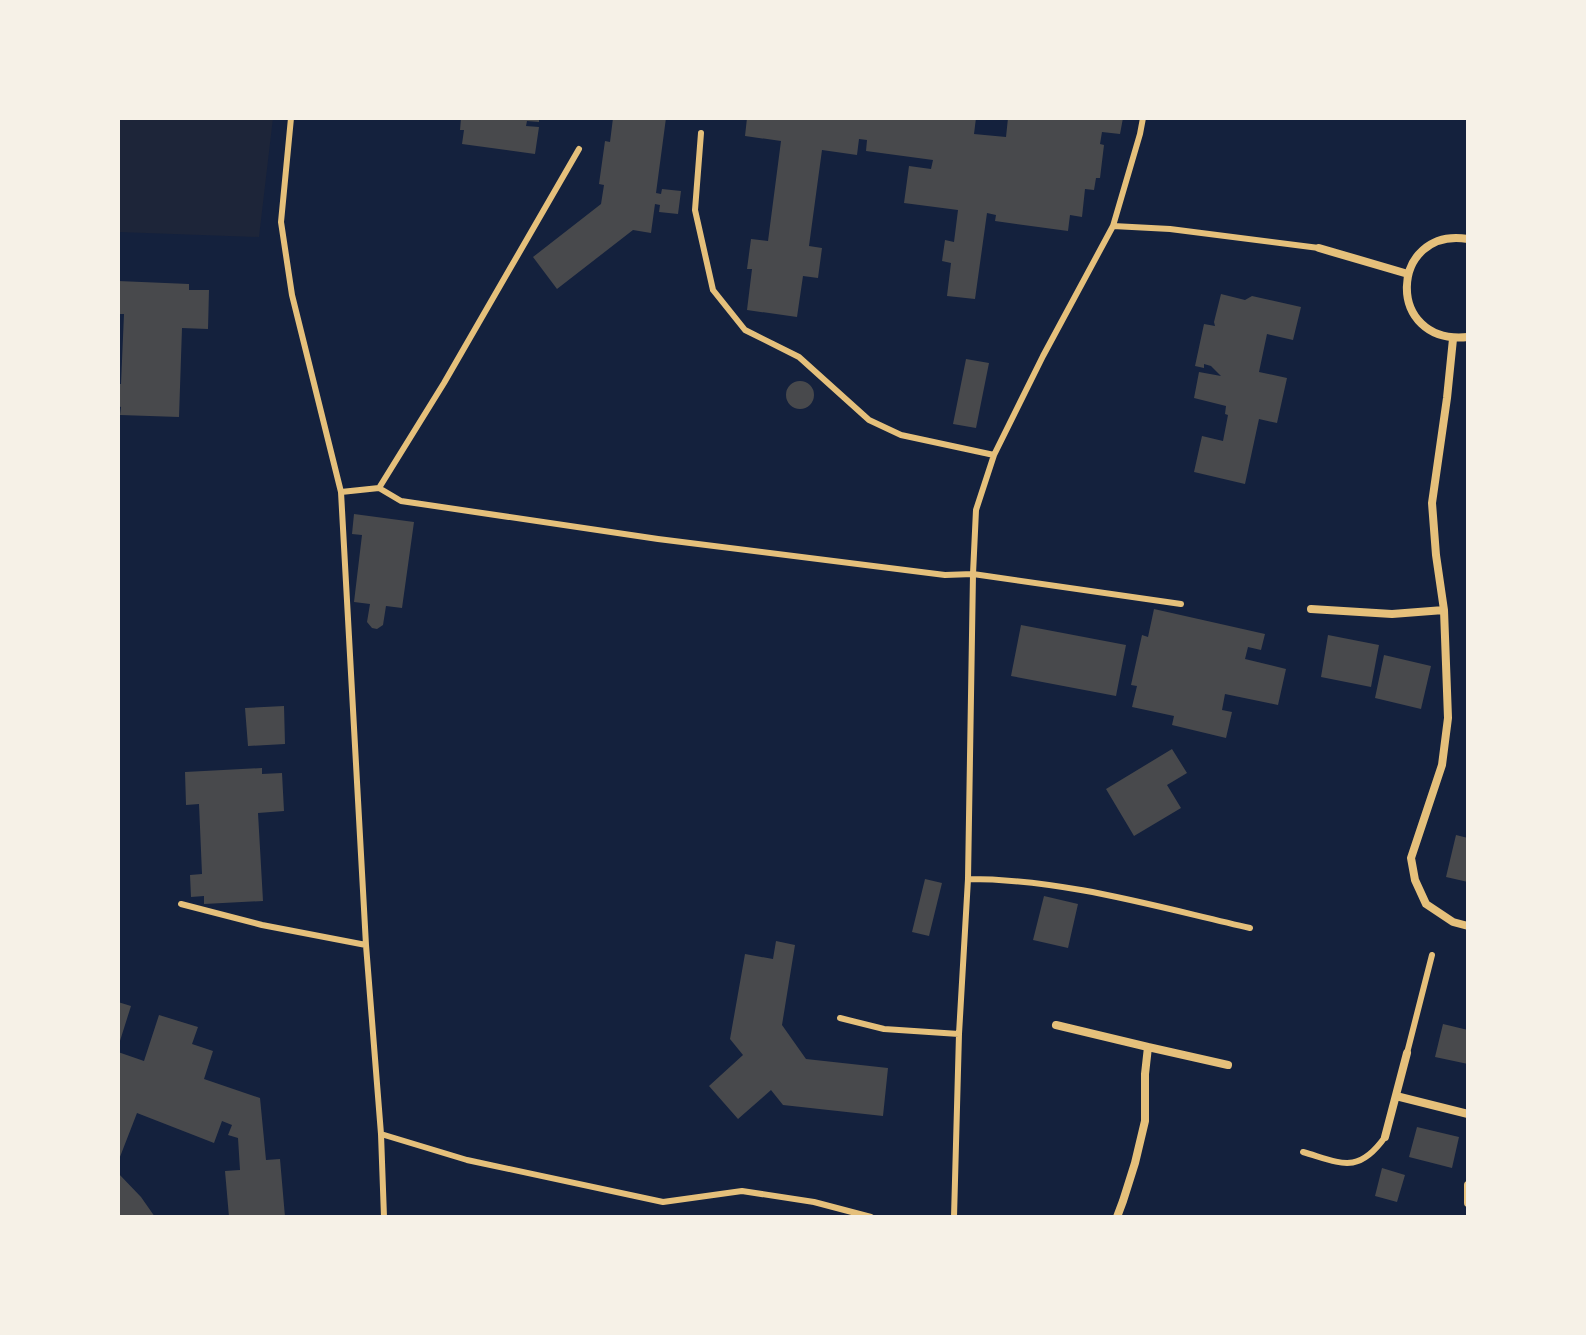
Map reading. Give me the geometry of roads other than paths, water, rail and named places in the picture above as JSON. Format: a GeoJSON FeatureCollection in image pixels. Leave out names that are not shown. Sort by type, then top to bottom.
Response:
{"type":"FeatureCollection","features":[{"type":"Feature","properties":{"kind":"street"},"geometry":{"type":"LineString","coordinates":[[1468,239],[1455,237],[1427,247],[1416,258],[1408,274],[1406,295],[1417,321],[1434,334],[1453,339],[1468,337]]}},
{"type":"Feature","properties":{"kind":"street"},"geometry":{"type":"LineString","coordinates":[[1319,248],[1408,274]]}},
{"type":"Feature","properties":{"kind":"street"},"geometry":{"type":"LineString","coordinates":[[1453,339],[1432,503],[1444,610],[1448,718],[1442,765],[1411,858],[1415,880],[1426,904],[1453,922],[1468,926]]}},
{"type":"Feature","properties":{"kind":"street"},"geometry":{"type":"LineString","coordinates":[[1311,609],[1392,614],[1444,610]]}},
{"type":"Feature","properties":{"kind":"street"},"geometry":{"type":"LineString","coordinates":[[1056,1025],[1228,1065]]}},
{"type":"Feature","properties":{"kind":"street"},"geometry":{"type":"LineString","coordinates":[[1117,1217],[1145,1121],[1148,1047]]}},
{"type":"Feature","properties":{"kind":"street"},"geometry":{"type":"LineString","coordinates":[[1385,1137],[1407,1053]]}},
{"type":"Feature","properties":{"kind":"street"},"geometry":{"type":"LineString","coordinates":[[1396,1096],[1468,1114]]}},
{"type":"Feature","properties":{"kind":"street"},"geometry":{"type":"LineString","coordinates":[[1468,1185],[1468,1203]]}},
{"type":"Feature","properties":{"kind":"lane"},"geometry":{"type":"LineString","coordinates":[[291,118],[281,222],[292,295],[341,492],[384,1217]]}},
{"type":"Feature","properties":{"kind":"lane"},"geometry":{"type":"LineString","coordinates":[[954,1217],[959,1034],[968,879],[976,510],[994,455],[1113,226],[1143,118]]}},
{"type":"Feature","properties":{"kind":"lane"},"geometry":{"type":"LineString","coordinates":[[701,133],[695,210],[713,290],[745,330],[799,357],[869,420],[901,435],[994,455]]}},
{"type":"Feature","properties":{"kind":"lane"},"geometry":{"type":"LineString","coordinates":[[379,488],[444,383],[579,149]]}},
{"type":"Feature","properties":{"kind":"lane"},"geometry":{"type":"LineString","coordinates":[[1113,226],[1170,229],[1319,248]]}},
{"type":"Feature","properties":{"kind":"lane"},"geometry":{"type":"LineString","coordinates":[[341,492],[379,488],[401,501],[642,537],[945,575],[973,574],[1181,604]]}},
{"type":"Feature","properties":{"kind":"lane"},"geometry":{"type":"LineString","coordinates":[[968,879],[1003,879],[1102,893],[1250,928]]}},
{"type":"Feature","properties":{"kind":"lane"},"geometry":{"type":"LineString","coordinates":[[181,904],[262,925],[366,945]]}},
{"type":"Feature","properties":{"kind":"lane"},"geometry":{"type":"LineString","coordinates":[[1407,1053],[1432,955]]}},
{"type":"Feature","properties":{"kind":"lane"},"geometry":{"type":"LineString","coordinates":[[840,1018],[884,1029],[959,1034]]}},
{"type":"Feature","properties":{"kind":"lane"},"geometry":{"type":"LineString","coordinates":[[381,1134],[467,1160],[663,1202],[742,1191],[814,1202],[871,1217]]}},
{"type":"Feature","properties":{"kind":"lane"},"geometry":{"type":"LineString","coordinates":[[1303,1152],[1345,1164],[1361,1161],[1385,1137]]}}]}
